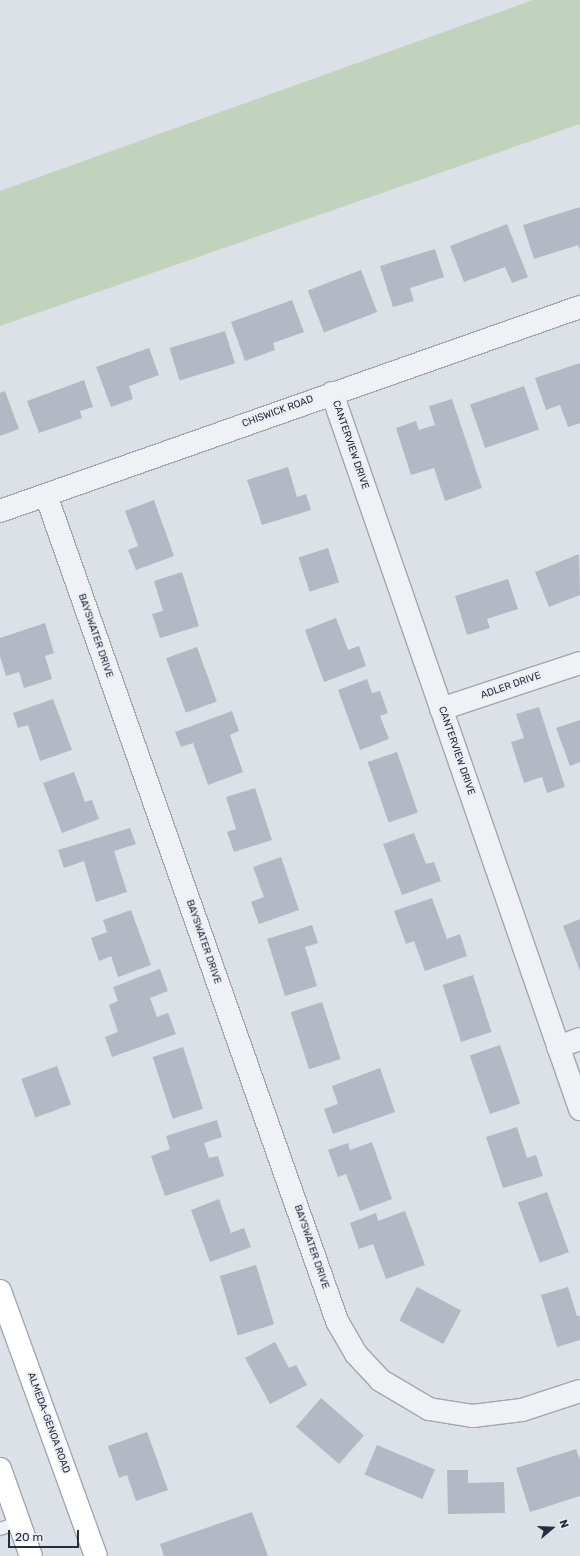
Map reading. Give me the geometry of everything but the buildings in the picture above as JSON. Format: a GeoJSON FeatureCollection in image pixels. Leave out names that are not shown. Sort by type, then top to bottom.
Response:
{"type":"FeatureCollection","features":[{"type":"Feature","properties":{"kind":"main road","name":"ALMEDA-GENOA ROAD"},"geometry":{"type":"LineString","coordinates":[[0,1291],[96,1556]]}},
{"type":"Feature","properties":{"kind":"main road"},"geometry":{"type":"LineString","coordinates":[[0,1469],[10,1525],[31,1556]]}},
{"type":"Feature","properties":{"kind":"street","name":"CHISWICK ROAD"},"geometry":{"type":"LineString","coordinates":[[0,512],[580,307]]}},
{"type":"Feature","properties":{"kind":"street","name":"CANTERVIEW DRIVE"},"geometry":{"type":"LineString","coordinates":[[332,394],[580,1109]]}},
{"type":"Feature","properties":{"kind":"street","name":"BAYSWATER DRIVE"},"geometry":{"type":"LineString","coordinates":[[46,495],[337,1321],[356,1354],[378,1378],[429,1409],[473,1416],[522,1410],[580,1391]]}},
{"type":"Feature","properties":{"kind":"street","name":"ADLER DRIVE"},"geometry":{"type":"LineString","coordinates":[[441,709],[580,663]]}},
{"type":"Feature","properties":{"kind":"street"},"geometry":{"type":"LineString","coordinates":[[558,1047],[580,1039]]}},
{"type":"Feature","properties":{"kind":"green space"},"geometry":{"type":"Polygon","coordinates":[[[533,0],[580,0],[580,124],[0,326],[0,191],[533,0]]]}}]}
